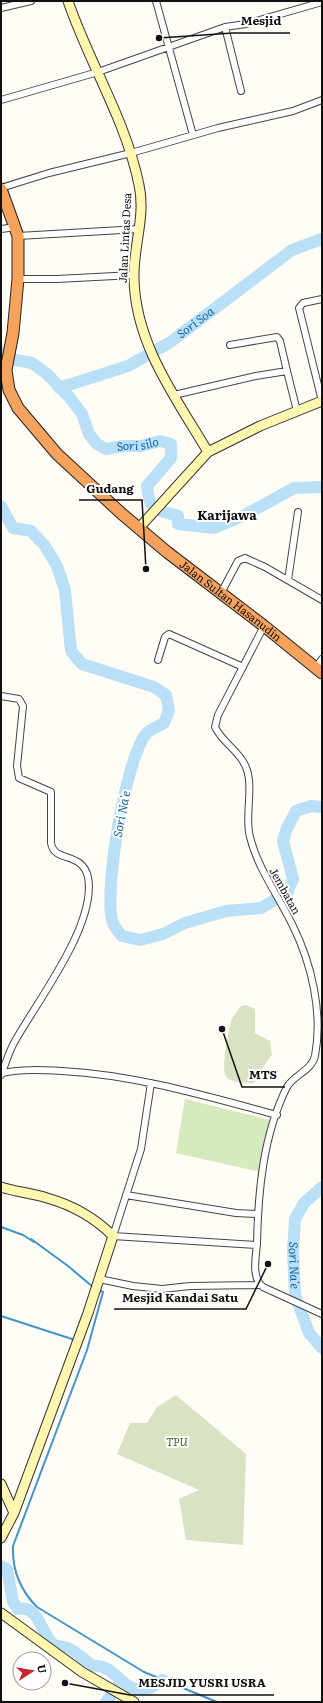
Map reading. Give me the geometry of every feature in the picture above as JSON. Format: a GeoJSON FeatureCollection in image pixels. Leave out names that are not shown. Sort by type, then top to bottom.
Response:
{"type":"FeatureCollection","features":[{"type":"Feature","properties":{"kind":"highway"},"geometry":{"type":"LineString","coordinates":[[1,189],[17,232]]}},
{"type":"Feature","properties":{"kind":"highway","name":"Jalan Sultan Hasanudin"},"geometry":{"type":"LineString","coordinates":[[17,232],[18,279],[7,378],[9,390],[24,417],[76,472],[167,552],[320,667]]}},
{"type":"Feature","properties":{"kind":"main road","name":"Jalan Lintas Desa"},"geometry":{"type":"LineString","coordinates":[[68,1],[76,26],[98,72],[130,153],[140,186],[141,204],[134,275],[135,299],[146,340],[157,366],[208,452]]}},
{"type":"Feature","properties":{"kind":"main road"},"geometry":{"type":"LineString","coordinates":[[139,528],[208,452],[260,426],[322,401]]}},
{"type":"Feature","properties":{"kind":"main road"},"geometry":{"type":"LineString","coordinates":[[1,1187],[46,1198],[70,1207],[93,1218],[113,1236],[51,1415],[14,1513],[1,1538]]}},
{"type":"Feature","properties":{"kind":"main road"},"geometry":{"type":"LineString","coordinates":[[1,1484],[14,1513]]}},
{"type":"Feature","properties":{"kind":"main road"},"geometry":{"type":"LineString","coordinates":[[1,1613],[82,1672],[134,1702]]}},
{"type":"Feature","properties":{"kind":"street"},"geometry":{"type":"LineString","coordinates":[[1,8],[31,1]]}},
{"type":"Feature","properties":{"kind":"street"},"geometry":{"type":"LineString","coordinates":[[156,1],[193,134]]}},
{"type":"Feature","properties":{"kind":"street"},"geometry":{"type":"LineString","coordinates":[[1,100],[98,72],[225,27],[246,24],[322,2]]}},
{"type":"Feature","properties":{"kind":"street"},"geometry":{"type":"LineString","coordinates":[[225,27],[241,91]]}},
{"type":"Feature","properties":{"kind":"street"},"geometry":{"type":"LineString","coordinates":[[1,189],[49,173],[130,153],[193,134],[293,111],[322,100]]}},
{"type":"Feature","properties":{"kind":"street"},"geometry":{"type":"LineString","coordinates":[[1,229],[17,232],[139,229]]}},
{"type":"Feature","properties":{"kind":"street"},"geometry":{"type":"LineString","coordinates":[[18,279],[56,279],[134,275]]}},
{"type":"Feature","properties":{"kind":"street"},"geometry":{"type":"LineString","coordinates":[[322,299],[302,303],[299,308],[322,401]]}},
{"type":"Feature","properties":{"kind":"street"},"geometry":{"type":"LineString","coordinates":[[230,345],[277,337],[280,341],[297,411]]}},
{"type":"Feature","properties":{"kind":"street"},"geometry":{"type":"LineString","coordinates":[[174,395],[256,376],[287,371]]}},
{"type":"Feature","properties":{"kind":"street"},"geometry":{"type":"LineString","coordinates":[[288,580],[298,512]]}},
{"type":"Feature","properties":{"kind":"street"},"geometry":{"type":"LineString","coordinates":[[221,593],[237,564],[243,559],[254,562],[322,600]]}},
{"type":"Feature","properties":{"kind":"street"},"geometry":{"type":"LineString","coordinates":[[158,660],[165,637],[169,634],[243,667],[264,626]]}},
{"type":"Feature","properties":{"kind":"street","name":"Jembatan"},"geometry":{"type":"LineString","coordinates":[[243,667],[218,715],[215,725],[218,733],[246,766],[248,777],[249,835],[261,867],[292,924],[310,972],[317,1001],[317,1045],[312,1064],[289,1084],[277,1115],[262,1175],[256,1245],[256,1270],[260,1284]]}},
{"type":"Feature","properties":{"kind":"street"},"geometry":{"type":"LineString","coordinates":[[1,696],[19,699],[23,706],[17,766],[19,778],[51,792],[50,843],[52,849],[56,853],[80,862],[86,873],[89,892],[82,922],[70,948],[40,1001],[14,1041],[1,1074]]}},
{"type":"Feature","properties":{"kind":"street"},"geometry":{"type":"LineString","coordinates":[[1,1074],[27,1070],[84,1072],[151,1083],[277,1115]]}},
{"type":"Feature","properties":{"kind":"street"},"geometry":{"type":"LineString","coordinates":[[151,1083],[141,1149],[113,1236],[256,1245]]}},
{"type":"Feature","properties":{"kind":"street"},"geometry":{"type":"LineString","coordinates":[[126,1195],[236,1213],[258,1214]]}},
{"type":"Feature","properties":{"kind":"street"},"geometry":{"type":"LineString","coordinates":[[99,1279],[133,1286],[158,1288],[260,1284],[273,1292],[322,1314]]}},
{"type":"Feature","properties":{"kind":"green space"},"geometry":{"type":"Polygon","coordinates":[[[246,1005],[255,1009],[255,1033],[270,1041],[272,1055],[259,1072],[254,1083],[243,1083],[230,1080],[225,1075],[224,1071],[230,1024],[241,1006],[246,1005]]]}},
{"type":"Feature","properties":{"kind":"green space"},"geometry":{"type":"Polygon","coordinates":[[[185,1099],[270,1120],[261,1172],[176,1153],[185,1099]]]}},
{"type":"Feature","properties":{"kind":"green space","name":"TPU"},"geometry":{"type":"Polygon","coordinates":[[[176,1395],[246,1454],[243,1545],[186,1540],[179,1499],[199,1490],[117,1454],[130,1423],[147,1423],[157,1407],[176,1395]]]}},
{"type":"Feature","properties":{"kind":"waterway","name":"Sori Soa"},"geometry":{"type":"LineString","coordinates":[[59,388],[128,366],[169,343],[292,250],[322,239]]}},
{"type":"Feature","properties":{"kind":"waterway","name":"Sori silo"},"geometry":{"type":"LineString","coordinates":[[1,352],[10,359],[32,363],[47,374],[70,398],[82,414],[89,434],[97,444],[106,449],[124,446],[141,446],[160,441],[171,444],[171,458],[147,486],[152,505],[159,510],[178,516],[178,524],[214,528],[245,515],[294,488],[322,487]]}},
{"type":"Feature","properties":{"kind":"waterway","name":"Sori Na'e"},"geometry":{"type":"LineString","coordinates":[[1,506],[13,528],[31,531],[45,546],[57,566],[65,590],[71,651],[82,664],[154,687],[166,695],[169,710],[164,723],[148,732],[138,748],[124,795],[118,824],[111,881],[110,904],[113,922],[122,936],[140,940],[163,934],[185,923],[226,911],[261,908],[287,893],[293,879],[283,841],[287,828],[296,811],[311,806],[322,807]]}},
{"type":"Feature","properties":{"kind":"waterway","name":"Sori Na'e"},"geometry":{"type":"LineString","coordinates":[[322,1187],[304,1203],[295,1219],[293,1251],[295,1295],[309,1333],[322,1348]]}},
{"type":"Feature","properties":{"kind":"waterway"},"geometry":{"type":"LineString","coordinates":[[1,1227],[23,1235],[34,1242],[31,1239],[68,1266],[93,1287]]}},
{"type":"Feature","properties":{"kind":"waterway"},"geometry":{"type":"LineString","coordinates":[[98,1290],[103,1292],[87,1350],[13,1546],[14,1563],[18,1579],[26,1594],[37,1607],[144,1672],[217,1702]]}},
{"type":"Feature","properties":{"kind":"waterway"},"geometry":{"type":"LineString","coordinates":[[1,1316],[75,1340]]}},
{"type":"Feature","properties":{"kind":"waterway"},"geometry":{"type":"LineString","coordinates":[[1,1566],[7,1569],[13,1602],[18,1609],[25,1609],[35,1615],[48,1638],[54,1645],[68,1648],[92,1666],[100,1666],[107,1669],[131,1687],[146,1689],[153,1687],[163,1680]]}},
{"type":"Feature","properties":{"kind":"waterway"},"geometry":{"type":"LineString","coordinates":[[106,1702],[121,1682]]}},
{"type":"Feature","properties":{"kind":"place","name":"Mesjid"},"geometry":{"type":"Point","coordinates":[159,38]}},
{"type":"Feature","properties":{"kind":"place","name":"Gudang"},"geometry":{"type":"Point","coordinates":[146,569]}},
{"type":"Feature","properties":{"kind":"place","name":"MTS"},"geometry":{"type":"Point","coordinates":[222,1029]}},
{"type":"Feature","properties":{"kind":"place","name":"Mesjid Kandai Satu"},"geometry":{"type":"Point","coordinates":[268,1264]}},
{"type":"Feature","properties":{"kind":"place","name":"MESJID YUSRI USRA"},"geometry":{"type":"Point","coordinates":[65,1683]}},
{"type":"Feature","properties":{"kind":"district","name":"Karijawa"},"geometry":{"type":"Point","coordinates":[227,515]}}]}
